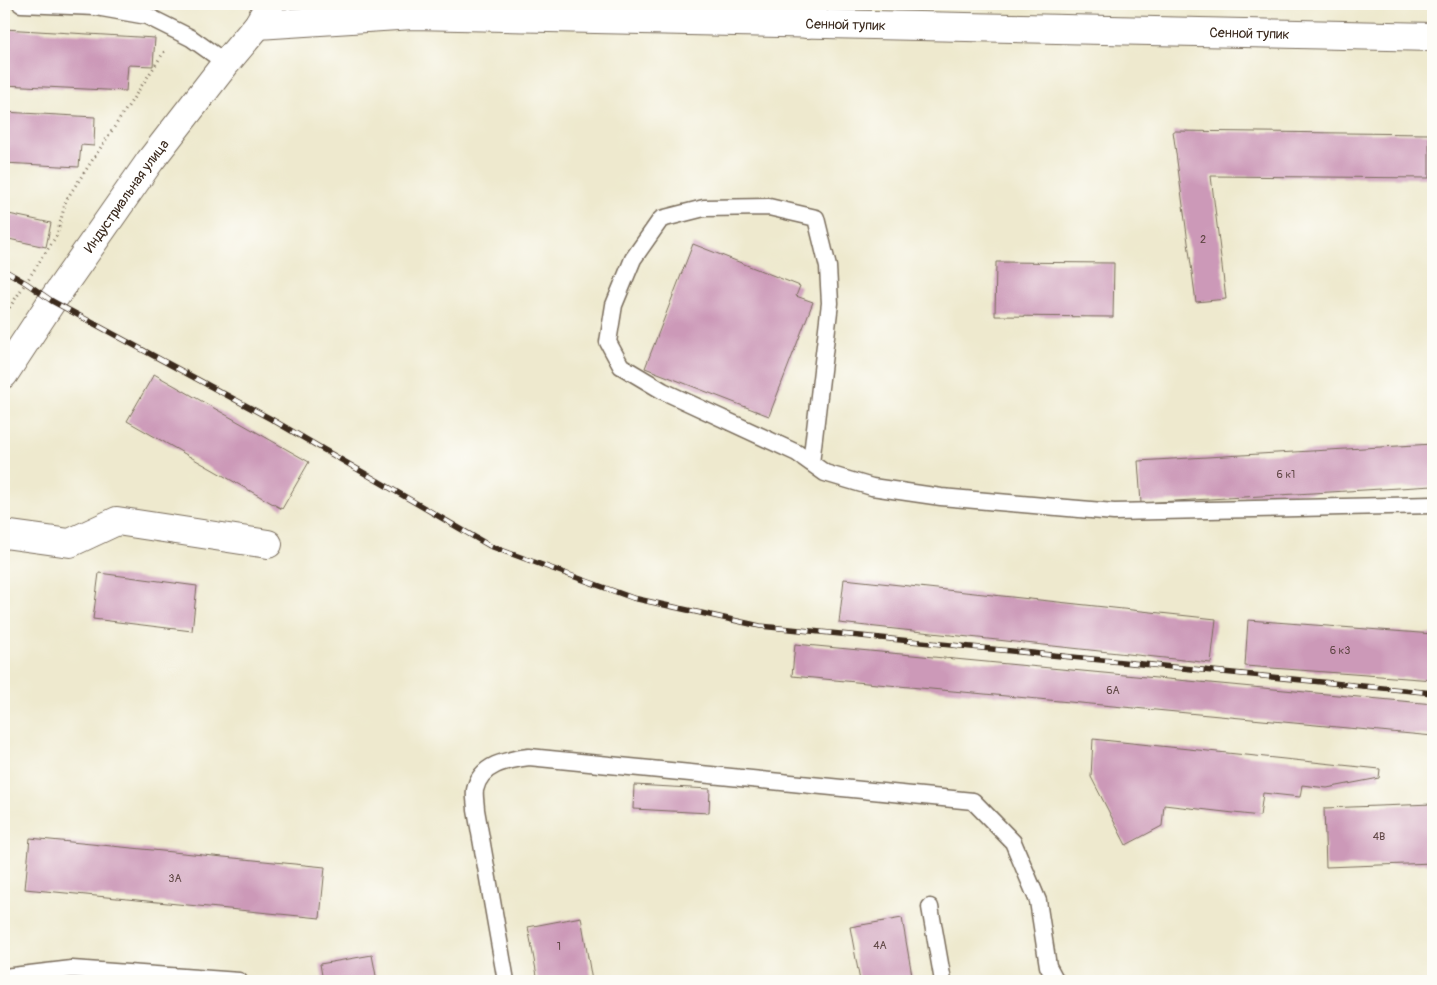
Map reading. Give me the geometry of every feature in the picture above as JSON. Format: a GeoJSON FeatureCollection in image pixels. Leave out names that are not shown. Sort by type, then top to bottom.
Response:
{"type":"FeatureCollection","features":[{"type":"Feature","properties":{"kind":"main road","name":"Сенной тупик"},"geometry":{"type":"LineString","coordinates":[[264,14],[808,14],[1433,37]]}},
{"type":"Feature","properties":{"kind":"main road","name":"Индустриальная улица"},"geometry":{"type":"LineString","coordinates":[[4,374],[52,300],[150,161],[264,14]]}},
{"type":"Feature","properties":{"kind":"main road"},"geometry":{"type":"LineString","coordinates":[[4,534],[70,544],[117,521],[268,544]]}},
{"type":"Feature","properties":{"kind":"lane"},"geometry":{"type":"LineString","coordinates":[[21,4],[96,5],[147,16],[191,38],[226,63]]}},
{"type":"Feature","properties":{"kind":"lane"},"geometry":{"type":"LineString","coordinates":[[811,463],[830,303],[828,267],[816,218],[768,207],[704,208],[660,219],[633,259],[614,305],[608,342],[621,366],[663,391],[797,453],[824,473],[872,486],[941,497],[1114,512],[1433,506]]}},
{"type":"Feature","properties":{"kind":"lane"},"geometry":{"type":"LineString","coordinates":[[506,981],[476,810],[476,790],[482,773],[503,760],[529,757],[973,801],[1013,842],[1038,901],[1048,966],[1056,981]]}},
{"type":"Feature","properties":{"kind":"lane"},"geometry":{"type":"LineString","coordinates":[[930,907],[943,981]]}},
{"type":"Feature","properties":{"kind":"lane"},"geometry":{"type":"LineString","coordinates":[[4,977],[73,975],[239,981]]}},
{"type":"Feature","properties":{"kind":"path"},"geometry":{"type":"LineString","coordinates":[[4,316],[57,235],[66,200],[178,32]]}},
{"type":"Feature","properties":{"kind":"building"},"geometry":{"type":"Polygon","coordinates":[[[4,29],[155,38],[153,66],[128,65],[126,91],[4,85],[4,29]]]}},
{"type":"Feature","properties":{"kind":"building"},"geometry":{"type":"Polygon","coordinates":[[[4,112],[95,117],[94,146],[81,145],[79,167],[4,163],[4,112]]]}},
{"type":"Feature","properties":{"kind":"building"},"geometry":{"type":"Polygon","coordinates":[[[1173,131],[1429,134],[1429,178],[1211,176],[1226,299],[1196,302],[1173,131]]]}},
{"type":"Feature","properties":{"kind":"building"},"geometry":{"type":"Polygon","coordinates":[[[4,213],[51,223],[46,247],[4,238],[4,213]]]}},
{"type":"Feature","properties":{"kind":"building"},"geometry":{"type":"Polygon","coordinates":[[[693,244],[800,286],[796,296],[813,302],[769,416],[645,368],[693,244]]]}},
{"type":"Feature","properties":{"kind":"building"},"geometry":{"type":"Polygon","coordinates":[[[996,262],[1114,263],[1113,317],[995,316],[996,262]]]}},
{"type":"Feature","properties":{"kind":"building"},"geometry":{"type":"Polygon","coordinates":[[[154,374],[309,462],[282,509],[127,421],[154,374]]]}},
{"type":"Feature","properties":{"kind":"building"},"geometry":{"type":"Polygon","coordinates":[[[1433,444],[1433,486],[1141,503],[1138,461],[1433,444]]]}},
{"type":"Feature","properties":{"kind":"building"},"geometry":{"type":"Polygon","coordinates":[[[99,573],[197,586],[192,631],[93,619],[99,573]]]}},
{"type":"Feature","properties":{"kind":"building"},"geometry":{"type":"Polygon","coordinates":[[[844,579],[1216,619],[1211,663],[839,623],[844,579]]]}},
{"type":"Feature","properties":{"kind":"building"},"geometry":{"type":"Polygon","coordinates":[[[1248,620],[1433,634],[1433,680],[1245,666],[1248,620]]]}},
{"type":"Feature","properties":{"kind":"building"},"geometry":{"type":"Polygon","coordinates":[[[795,644],[1433,704],[1433,736],[792,676],[795,644]]]}},
{"type":"Feature","properties":{"kind":"building"},"geometry":{"type":"Polygon","coordinates":[[[1093,739],[1380,769],[1379,778],[1327,788],[1302,785],[1300,797],[1263,793],[1260,816],[1164,805],[1162,826],[1126,845],[1091,777],[1093,739]]]}},
{"type":"Feature","properties":{"kind":"building"},"geometry":{"type":"Polygon","coordinates":[[[634,785],[710,789],[709,813],[633,809],[634,785]]]}},
{"type":"Feature","properties":{"kind":"building"},"geometry":{"type":"Polygon","coordinates":[[[1433,804],[1433,863],[1326,867],[1324,808],[1433,804]]]}},
{"type":"Feature","properties":{"kind":"building"},"geometry":{"type":"Polygon","coordinates":[[[30,838],[325,867],[320,918],[25,889],[30,838]]]}},
{"type":"Feature","properties":{"kind":"building"},"geometry":{"type":"Polygon","coordinates":[[[581,917],[592,981],[538,981],[528,927],[581,917]]]}},
{"type":"Feature","properties":{"kind":"building"},"geometry":{"type":"Polygon","coordinates":[[[902,918],[913,981],[860,981],[850,927],[902,918]]]}},
{"type":"Feature","properties":{"kind":"building"},"geometry":{"type":"Polygon","coordinates":[[[372,955],[377,981],[323,981],[320,964],[372,955]]]}},
{"type":"Feature","properties":{"kind":"railway"},"geometry":{"type":"LineString","coordinates":[[4,270],[52,301],[271,419],[490,546],[633,598],[760,626],[1433,693]]}}]}
